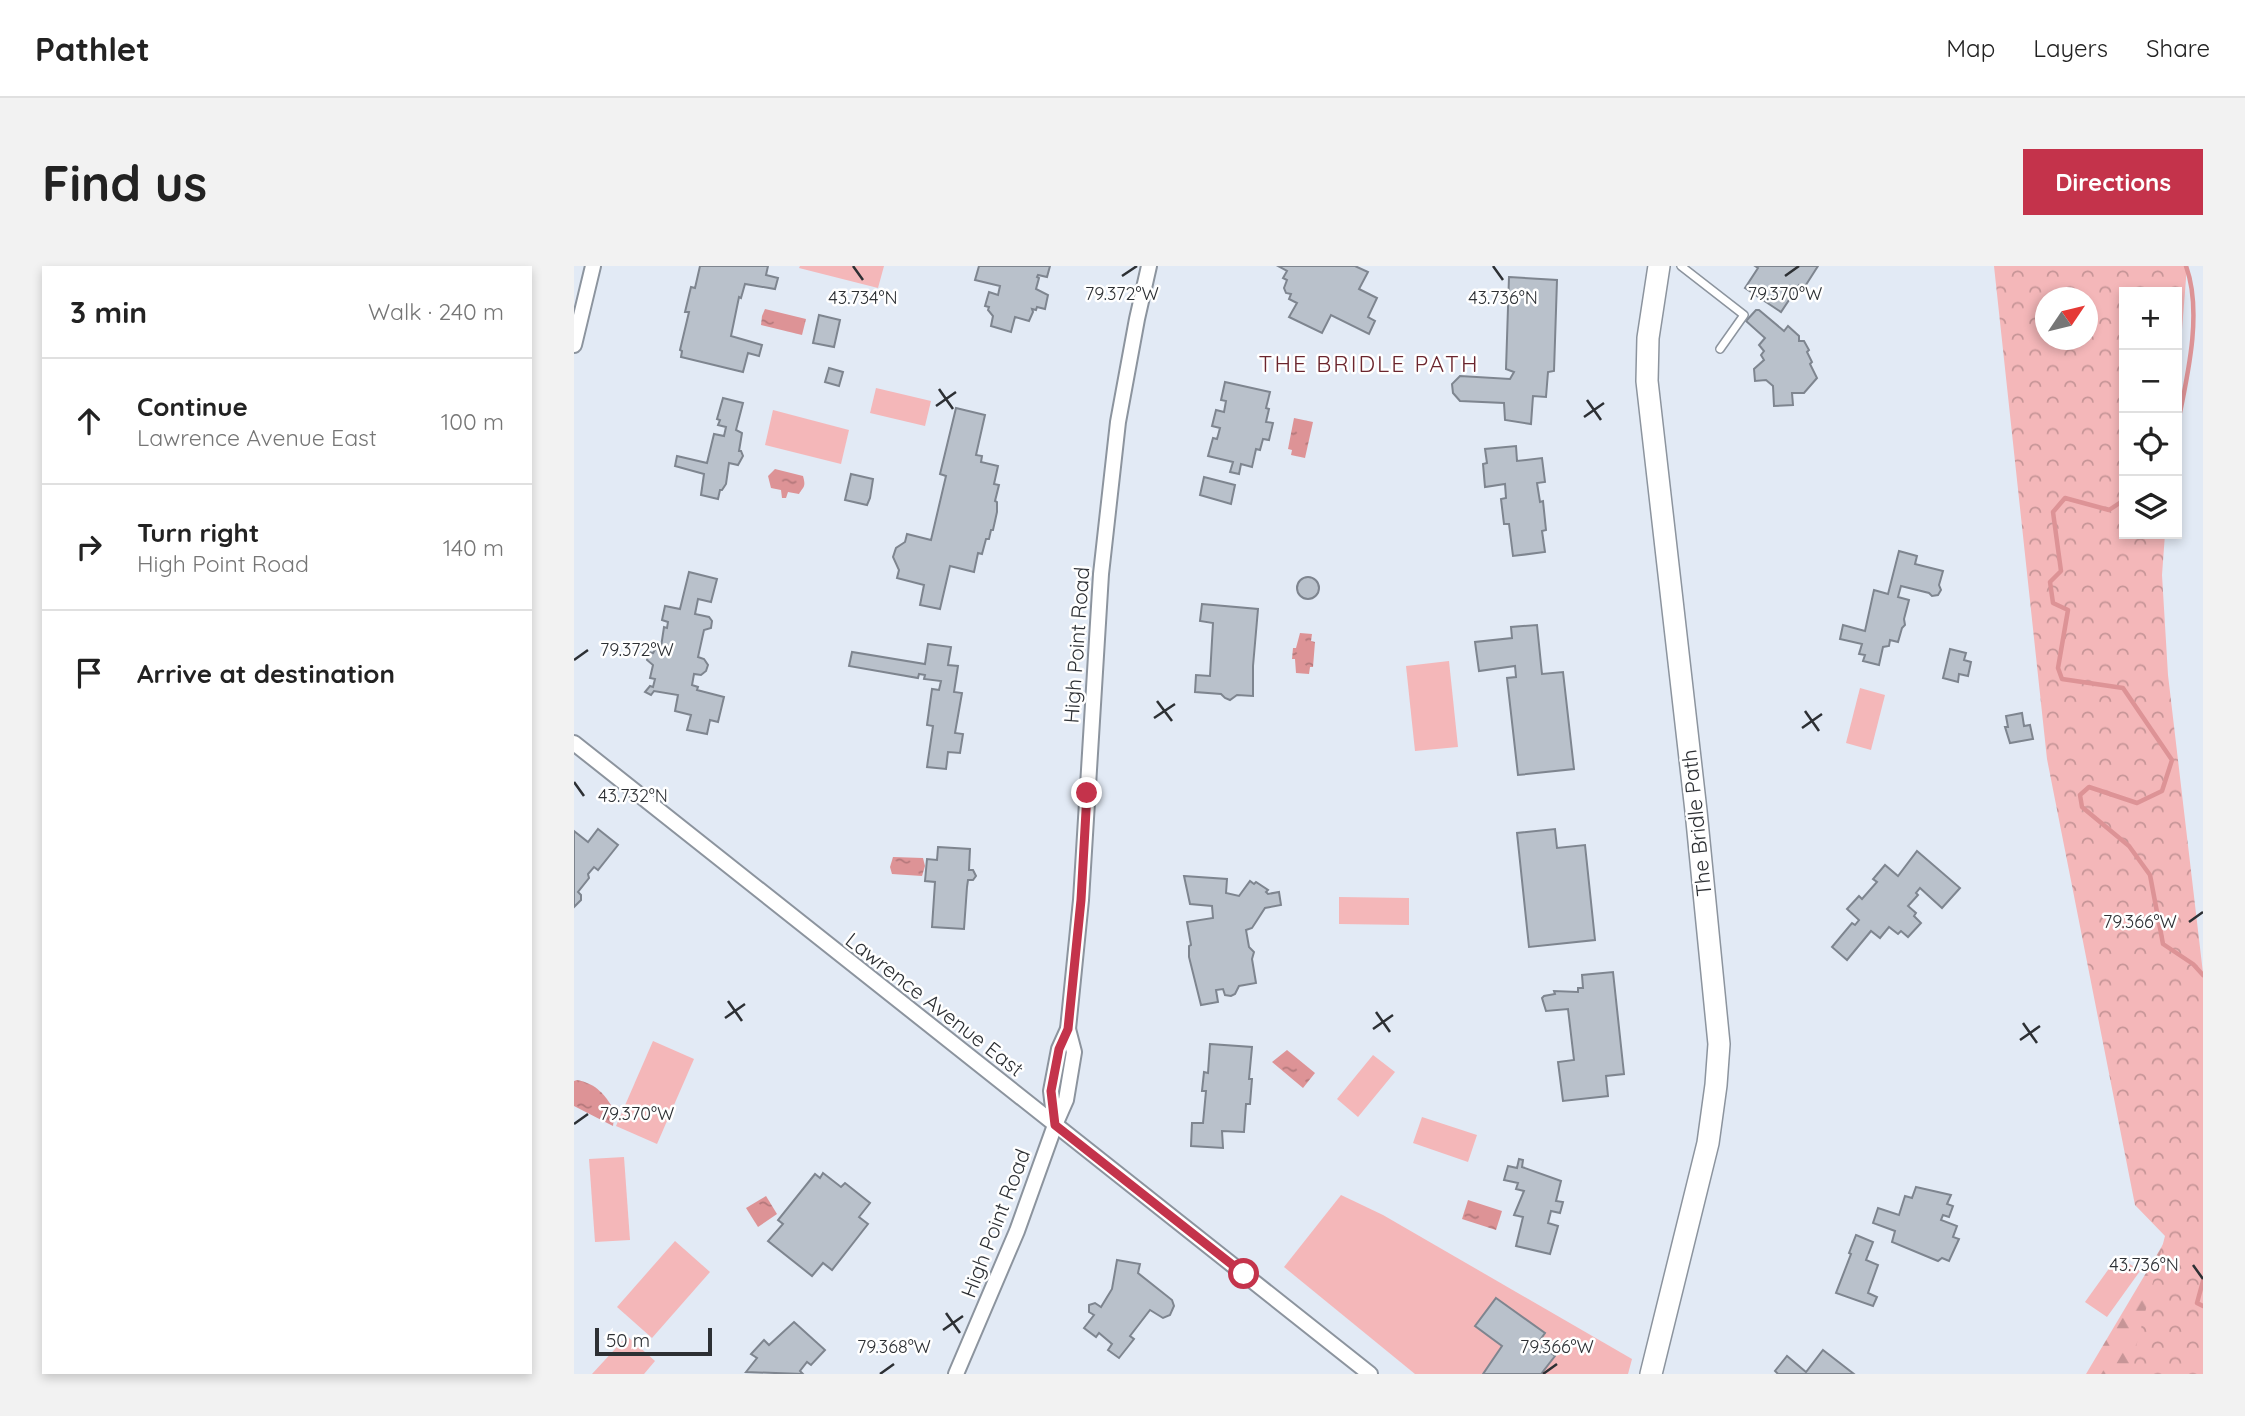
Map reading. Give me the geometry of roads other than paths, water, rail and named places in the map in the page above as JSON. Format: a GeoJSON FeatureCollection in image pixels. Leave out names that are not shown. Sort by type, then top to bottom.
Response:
{"type":"FeatureCollection","features":[{"type":"Feature","properties":{"kind":"street"},"geometry":{"type":"LineString","coordinates":[[574,345],[593,266]]}},
{"type":"Feature","properties":{"kind":"street","name":"High Point Road"},"geometry":{"type":"LineString","coordinates":[[956,1374],[1017,1231],[1055,1125],[1051,1091],[1059,1049],[1068,1029],[1081,900],[1102,560],[1118,422],[1149,266]]}},
{"type":"Feature","properties":{"kind":"street","name":"The Bridle Path"},"geometry":{"type":"LineString","coordinates":[[1651,1374],[1708,1143],[1719,1044],[1699,838],[1647,381],[1648,338],[1659,266]]}},
{"type":"Feature","properties":{"kind":"street","name":"Lawrence Avenue East"},"geometry":{"type":"LineString","coordinates":[[574,743],[1370,1374]]}},
{"type":"Feature","properties":{"kind":"lane"},"geometry":{"type":"LineString","coordinates":[[1681,266],[1744,315],[1720,349]]}},
{"type":"Feature","properties":{"kind":"water"},"geometry":{"type":"Polygon","coordinates":[[[765,309],[806,319],[802,335],[761,325],[765,309]]]}},
{"type":"Feature","properties":{"kind":"water"},"geometry":{"type":"Polygon","coordinates":[[[1294,418],[1313,422],[1305,458],[1291,455],[1292,450],[1288,449],[1294,418]]]}},
{"type":"Feature","properties":{"kind":"water"},"geometry":{"type":"Polygon","coordinates":[[[775,469],[803,476],[804,486],[799,494],[788,492],[786,498],[782,498],[781,490],[771,488],[768,476],[775,469]]]}},
{"type":"Feature","properties":{"kind":"water"},"geometry":{"type":"Polygon","coordinates":[[[1300,633],[1312,634],[1311,641],[1315,642],[1313,667],[1310,667],[1309,674],[1296,673],[1295,659],[1292,659],[1293,648],[1296,648],[1300,633]]]}},
{"type":"Feature","properties":{"kind":"water"},"geometry":{"type":"Polygon","coordinates":[[[893,857],[923,858],[925,866],[922,876],[892,874],[890,867],[893,857]]]}},
{"type":"Feature","properties":{"kind":"water"},"geometry":{"type":"Polygon","coordinates":[[[1287,1050],[1315,1073],[1303,1088],[1272,1062],[1287,1050]]]}},
{"type":"Feature","properties":{"kind":"water"},"geometry":{"type":"Polygon","coordinates":[[[574,1081],[595,1087],[607,1100],[615,1111],[613,1126],[574,1106],[574,1081]]]}},
{"type":"Feature","properties":{"kind":"water"},"geometry":{"type":"Polygon","coordinates":[[[766,1196],[777,1214],[758,1227],[746,1208],[766,1196]]]}},
{"type":"Feature","properties":{"kind":"water"},"geometry":{"type":"Polygon","coordinates":[[[1468,1200],[1502,1211],[1496,1230],[1462,1219],[1468,1200]]]}},
{"type":"Feature","properties":{"kind":"waterway"},"geometry":{"type":"LineString","coordinates":[[2180,413],[2189,367],[2193,325],[2191,284],[2186,266]]}},
{"type":"Feature","properties":{"kind":"waterway"},"geometry":{"type":"LineString","coordinates":[[2119,503],[2109,510],[2065,498],[2053,512],[2061,571],[2050,582],[2053,603],[2068,610],[2058,668],[2062,679],[2123,688],[2172,760],[2162,791],[2137,803],[2089,787],[2080,795],[2082,807],[2129,846],[2150,875],[2163,944],[2193,964],[2203,975]]}},
{"type":"Feature","properties":{"kind":"waterway"},"geometry":{"type":"LineString","coordinates":[[2203,1281],[2197,1303],[2203,1306]]}},
{"type":"Feature","properties":{"kind":"district","name":"THE BRIDLE PATH"},"geometry":{"type":"Point","coordinates":[1369,363]}}]}
